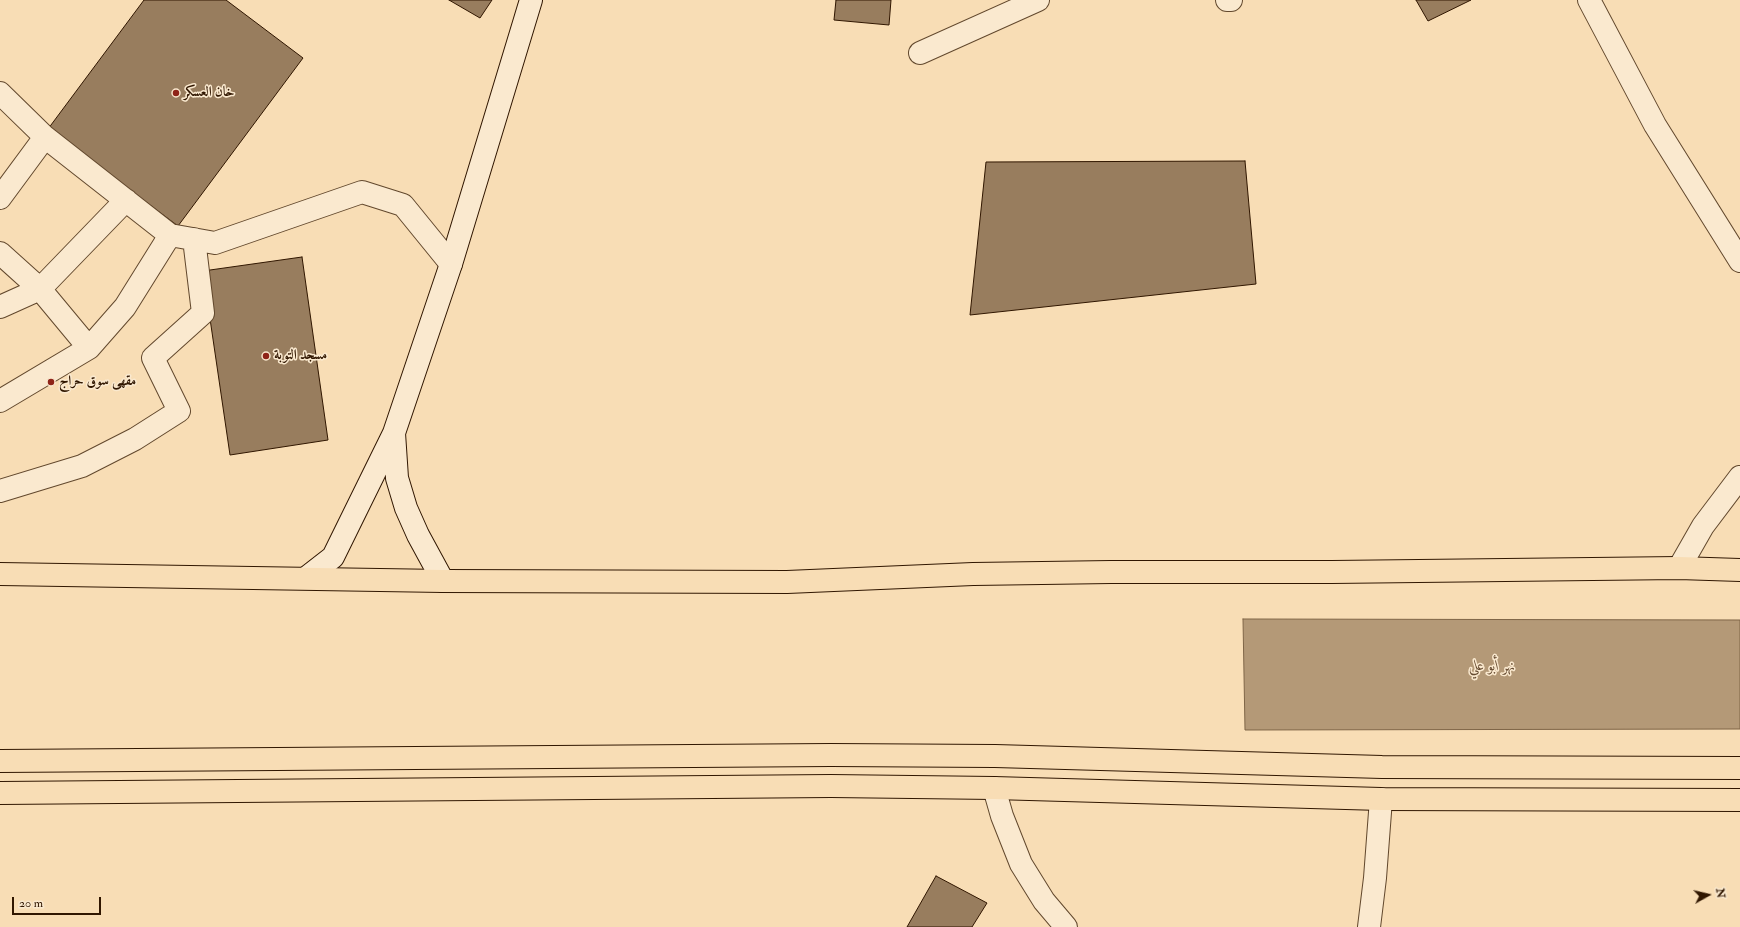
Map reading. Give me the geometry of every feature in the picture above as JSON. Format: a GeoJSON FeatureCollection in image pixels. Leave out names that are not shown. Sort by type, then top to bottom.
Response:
{"type":"FeatureCollection","features":[{"type":"Feature","properties":{"kind":"main road"},"geometry":{"type":"LineString","coordinates":[[0,574],[443,581],[787,582],[973,574],[1679,568],[1740,570]]}},
{"type":"Feature","properties":{"kind":"main road"},"geometry":{"type":"LineString","coordinates":[[0,761],[831,755],[995,756],[1382,767],[1740,768]]}},
{"type":"Feature","properties":{"kind":"main road"},"geometry":{"type":"LineString","coordinates":[[0,793],[831,786],[994,788],[1381,799],[1740,800]]}},
{"type":"Feature","properties":{"kind":"street"},"geometry":{"type":"LineString","coordinates":[[306,578],[333,557],[394,433],[451,264],[531,0]]}},
{"type":"Feature","properties":{"kind":"street"},"geometry":{"type":"LineString","coordinates":[[920,53],[1038,0]]}},
{"type":"Feature","properties":{"kind":"street"},"geometry":{"type":"LineString","coordinates":[[1589,0],[1655,125],[1740,261]]}},
{"type":"Feature","properties":{"kind":"street"},"geometry":{"type":"LineString","coordinates":[[0,93],[45,137],[170,235],[215,243],[362,192],[402,205],[451,264]]}},
{"type":"Feature","properties":{"kind":"street"},"geometry":{"type":"LineString","coordinates":[[0,198],[45,137]]}},
{"type":"Feature","properties":{"kind":"street"},"geometry":{"type":"LineString","coordinates":[[0,307],[40,289],[126,200]]}},
{"type":"Feature","properties":{"kind":"street"},"geometry":{"type":"LineString","coordinates":[[0,402],[89,348],[125,307],[170,235]]}},
{"type":"Feature","properties":{"kind":"street"},"geometry":{"type":"LineString","coordinates":[[0,490],[82,466],[135,439],[179,411],[153,358],[203,313],[194,239]]}},
{"type":"Feature","properties":{"kind":"street"},"geometry":{"type":"LineString","coordinates":[[0,253],[40,289],[89,348]]}},
{"type":"Feature","properties":{"kind":"street"},"geometry":{"type":"LineString","coordinates":[[394,433],[397,478],[406,508],[418,535],[443,581]]}},
{"type":"Feature","properties":{"kind":"street"},"geometry":{"type":"LineString","coordinates":[[1679,568],[1703,526],[1740,477]]}},
{"type":"Feature","properties":{"kind":"street"},"geometry":{"type":"LineString","coordinates":[[994,788],[1002,816],[1021,864],[1044,901],[1066,927]]}},
{"type":"Feature","properties":{"kind":"street"},"geometry":{"type":"LineString","coordinates":[[1369,927],[1375,878],[1381,799]]}},
{"type":"Feature","properties":{"kind":"water","name":"نهر أبو علي"},"geometry":{"type":"Polygon","coordinates":[[[1243,619],[1740,620],[1740,729],[1245,730],[1243,619]]]}},
{"type":"Feature","properties":{"kind":"building","name":"خان العسكر"},"geometry":{"type":"Polygon","coordinates":[[[144,0],[226,0],[303,58],[178,226],[48,129],[144,0]]]}},
{"type":"Feature","properties":{"kind":"building"},"geometry":{"type":"Polygon","coordinates":[[[449,0],[492,0],[480,18],[449,0]]]}},
{"type":"Feature","properties":{"kind":"building"},"geometry":{"type":"Polygon","coordinates":[[[836,0],[891,0],[889,25],[834,20],[836,0]]]}},
{"type":"Feature","properties":{"kind":"building"},"geometry":{"type":"Polygon","coordinates":[[[1416,0],[1471,0],[1428,21],[1416,0]]]}},
{"type":"Feature","properties":{"kind":"building"},"geometry":{"type":"Polygon","coordinates":[[[1245,161],[1256,284],[970,315],[986,162],[1245,161]]]}},
{"type":"Feature","properties":{"kind":"building","name":"مسجد التوبة"},"geometry":{"type":"Polygon","coordinates":[[[302,257],[328,440],[230,455],[203,271],[302,257]]]}},
{"type":"Feature","properties":{"kind":"building"},"geometry":{"type":"Polygon","coordinates":[[[936,876],[987,903],[972,927],[907,927],[936,876]]]}},
{"type":"Feature","properties":{"kind":"place","name":"خان العسكر"},"geometry":{"type":"Point","coordinates":[176,93]}},
{"type":"Feature","properties":{"kind":"place","name":"مسجد التوبة"},"geometry":{"type":"Point","coordinates":[266,356]}},
{"type":"Feature","properties":{"kind":"place","name":"مقهى سوق حراج"},"geometry":{"type":"Point","coordinates":[51,382]}}]}
